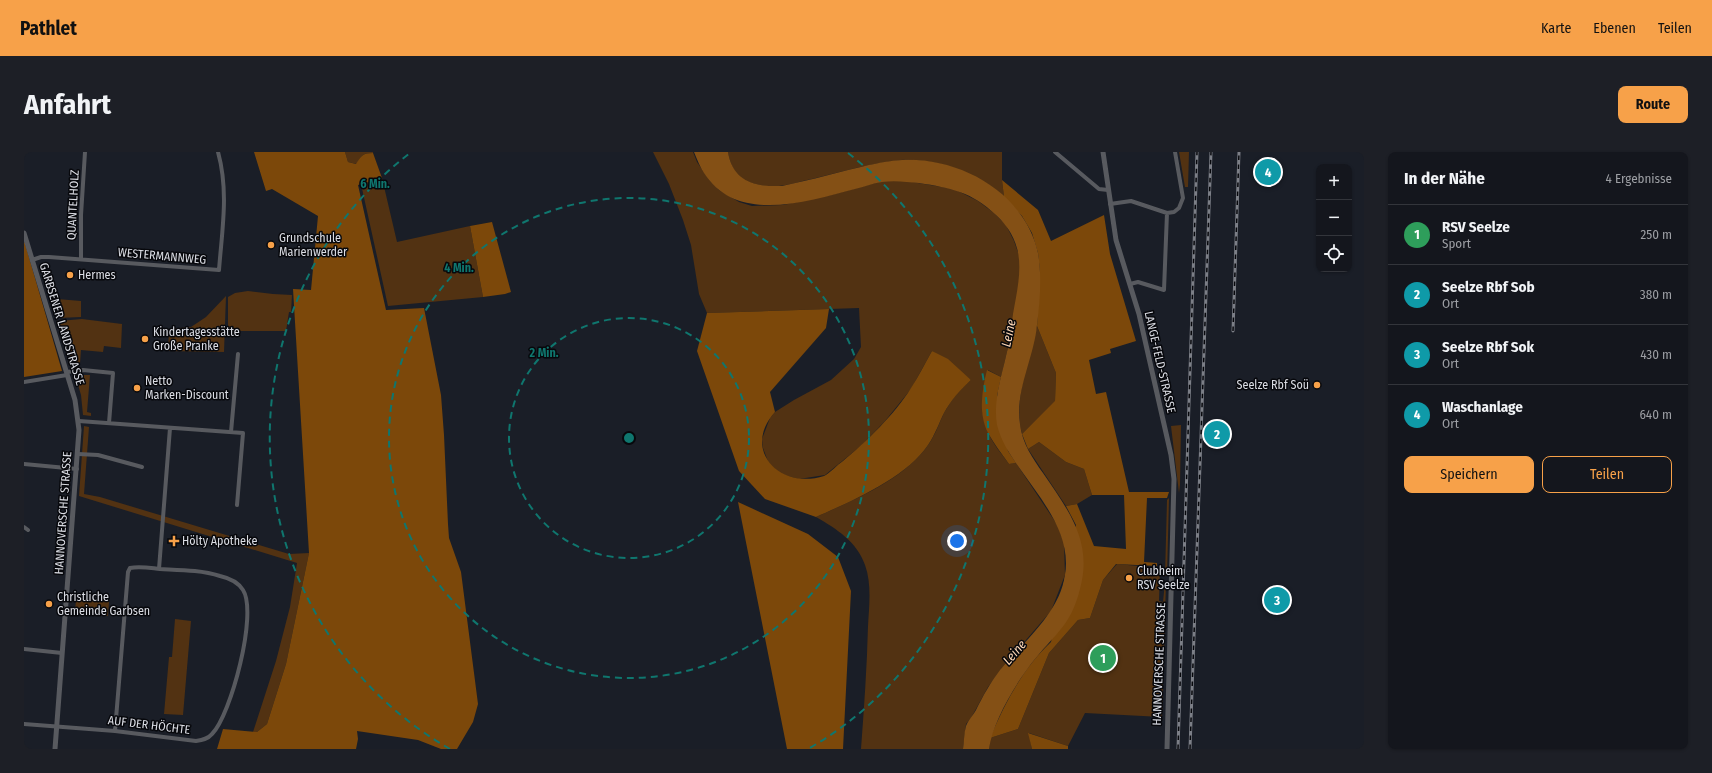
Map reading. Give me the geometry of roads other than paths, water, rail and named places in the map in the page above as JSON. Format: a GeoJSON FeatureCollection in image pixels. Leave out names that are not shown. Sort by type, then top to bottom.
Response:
{"type":"FeatureCollection","features":[{"type":"Feature","properties":{"kind":"street","name":"QUANTELHOLZ"},"geometry":{"type":"LineString","coordinates":[[81,259],[81,215],[85,152]]}},
{"type":"Feature","properties":{"kind":"street","name":"WESTERMANNWEG"},"geometry":{"type":"LineString","coordinates":[[32,260],[41,257],[81,259],[219,270],[225,209],[224,187],[218,152]]}},
{"type":"Feature","properties":{"kind":"street"},"geometry":{"type":"LineString","coordinates":[[1055,152],[1099,189],[1108,190]]}},
{"type":"Feature","properties":{"kind":"street","name":"LANGE-FELD-STRASSE"},"geometry":{"type":"LineString","coordinates":[[1103,152],[1116,240],[1130,284],[1147,349],[1172,462],[1174,486],[1172,579]]}},
{"type":"Feature","properties":{"kind":"street"},"geometry":{"type":"LineString","coordinates":[[1110,204],[1131,201],[1167,213],[1174,212],[1179,208],[1183,198],[1176,152]]}},
{"type":"Feature","properties":{"kind":"street"},"geometry":{"type":"LineString","coordinates":[[1130,284],[1138,282],[1164,290],[1167,213]]}},
{"type":"Feature","properties":{"kind":"street","name":"GARBSENER LANDSTRASSE"},"geometry":{"type":"LineString","coordinates":[[24,233],[67,374],[79,421]]}},
{"type":"Feature","properties":{"kind":"street"},"geometry":{"type":"LineString","coordinates":[[231,432],[238,354]]}},
{"type":"Feature","properties":{"kind":"street"},"geometry":{"type":"LineString","coordinates":[[24,382],[83,370],[112,373],[108,423]]}},
{"type":"Feature","properties":{"kind":"street"},"geometry":{"type":"LineString","coordinates":[[79,421],[243,433],[236,506]]}},
{"type":"Feature","properties":{"kind":"street","name":"HANNOVERSCHE STRASSE"},"geometry":{"type":"LineString","coordinates":[[55,749],[77,469],[79,421]]}},
{"type":"Feature","properties":{"kind":"street"},"geometry":{"type":"LineString","coordinates":[[159,569],[170,428]]}},
{"type":"Feature","properties":{"kind":"street"},"geometry":{"type":"LineString","coordinates":[[78,454],[98,455],[142,468]]}},
{"type":"Feature","properties":{"kind":"street"},"geometry":{"type":"LineString","coordinates":[[24,464],[77,469]]}},
{"type":"Feature","properties":{"kind":"street","name":"AUF DER HÖCHTE"},"geometry":{"type":"LineString","coordinates":[[24,724],[115,731],[196,741],[206,739],[216,730],[236,681],[243,649],[248,612],[247,600],[243,590],[231,580],[219,575],[159,569],[130,568],[128,572],[115,731]]}},
{"type":"Feature","properties":{"kind":"street","name":"HANNOVERSCHE STRASSE"},"geometry":{"type":"LineString","coordinates":[[1166,749],[1172,579]]}},
{"type":"Feature","properties":{"kind":"street"},"geometry":{"type":"LineString","coordinates":[[24,650],[62,654]]}},
{"type":"Feature","properties":{"kind":"railway"},"geometry":{"type":"LineString","coordinates":[[1178,749],[1197,152]]}},
{"type":"Feature","properties":{"kind":"railway"},"geometry":{"type":"LineString","coordinates":[[1190,749],[1211,152]]}},
{"type":"Feature","properties":{"kind":"railway"},"geometry":{"type":"LineString","coordinates":[[1233,331],[1239,152]]}},
{"type":"Feature","properties":{"kind":"place","name":"Waschanlage"},"geometry":{"type":"Point","coordinates":[1268,172]}},
{"type":"Feature","properties":{"kind":"place","name":"Grundschule Marienwerder"},"geometry":{"type":"Point","coordinates":[271,245]}},
{"type":"Feature","properties":{"kind":"place","name":"Hermes"},"geometry":{"type":"Point","coordinates":[70,275]}},
{"type":"Feature","properties":{"kind":"place","name":"Kindertagesstätte Große Pranke"},"geometry":{"type":"Point","coordinates":[145,339]}},
{"type":"Feature","properties":{"kind":"place","name":"Seelze Rbf Soü"},"geometry":{"type":"Point","coordinates":[1317,385]}},
{"type":"Feature","properties":{"kind":"place","name":"Netto Marken-Discount"},"geometry":{"type":"Point","coordinates":[137,388]}},
{"type":"Feature","properties":{"kind":"place","name":"Seelze Rbf Sob"},"geometry":{"type":"Point","coordinates":[1217,434]}},
{"type":"Feature","properties":{"kind":"place","name":"Hölty Apotheke"},"geometry":{"type":"Point","coordinates":[174,541]}},
{"type":"Feature","properties":{"kind":"place","name":"Clubheim RSV Seelze"},"geometry":{"type":"Point","coordinates":[1129,578]}},
{"type":"Feature","properties":{"kind":"place","name":"Seelze Rbf Sok"},"geometry":{"type":"Point","coordinates":[1277,600]}},
{"type":"Feature","properties":{"kind":"place","name":"Christliche Gemeinde Garbsen"},"geometry":{"type":"Point","coordinates":[49,604]}},
{"type":"Feature","properties":{"kind":"place","name":"RSV Seelze"},"geometry":{"type":"Point","coordinates":[1103,658]}},
{"type":"Feature","properties":{"kind":"water label","name":"Leine"},"geometry":{"type":"Point","coordinates":[1008,333]}},
{"type":"Feature","properties":{"kind":"water label","name":"Leine"},"geometry":{"type":"Point","coordinates":[1014,652]}}]}
